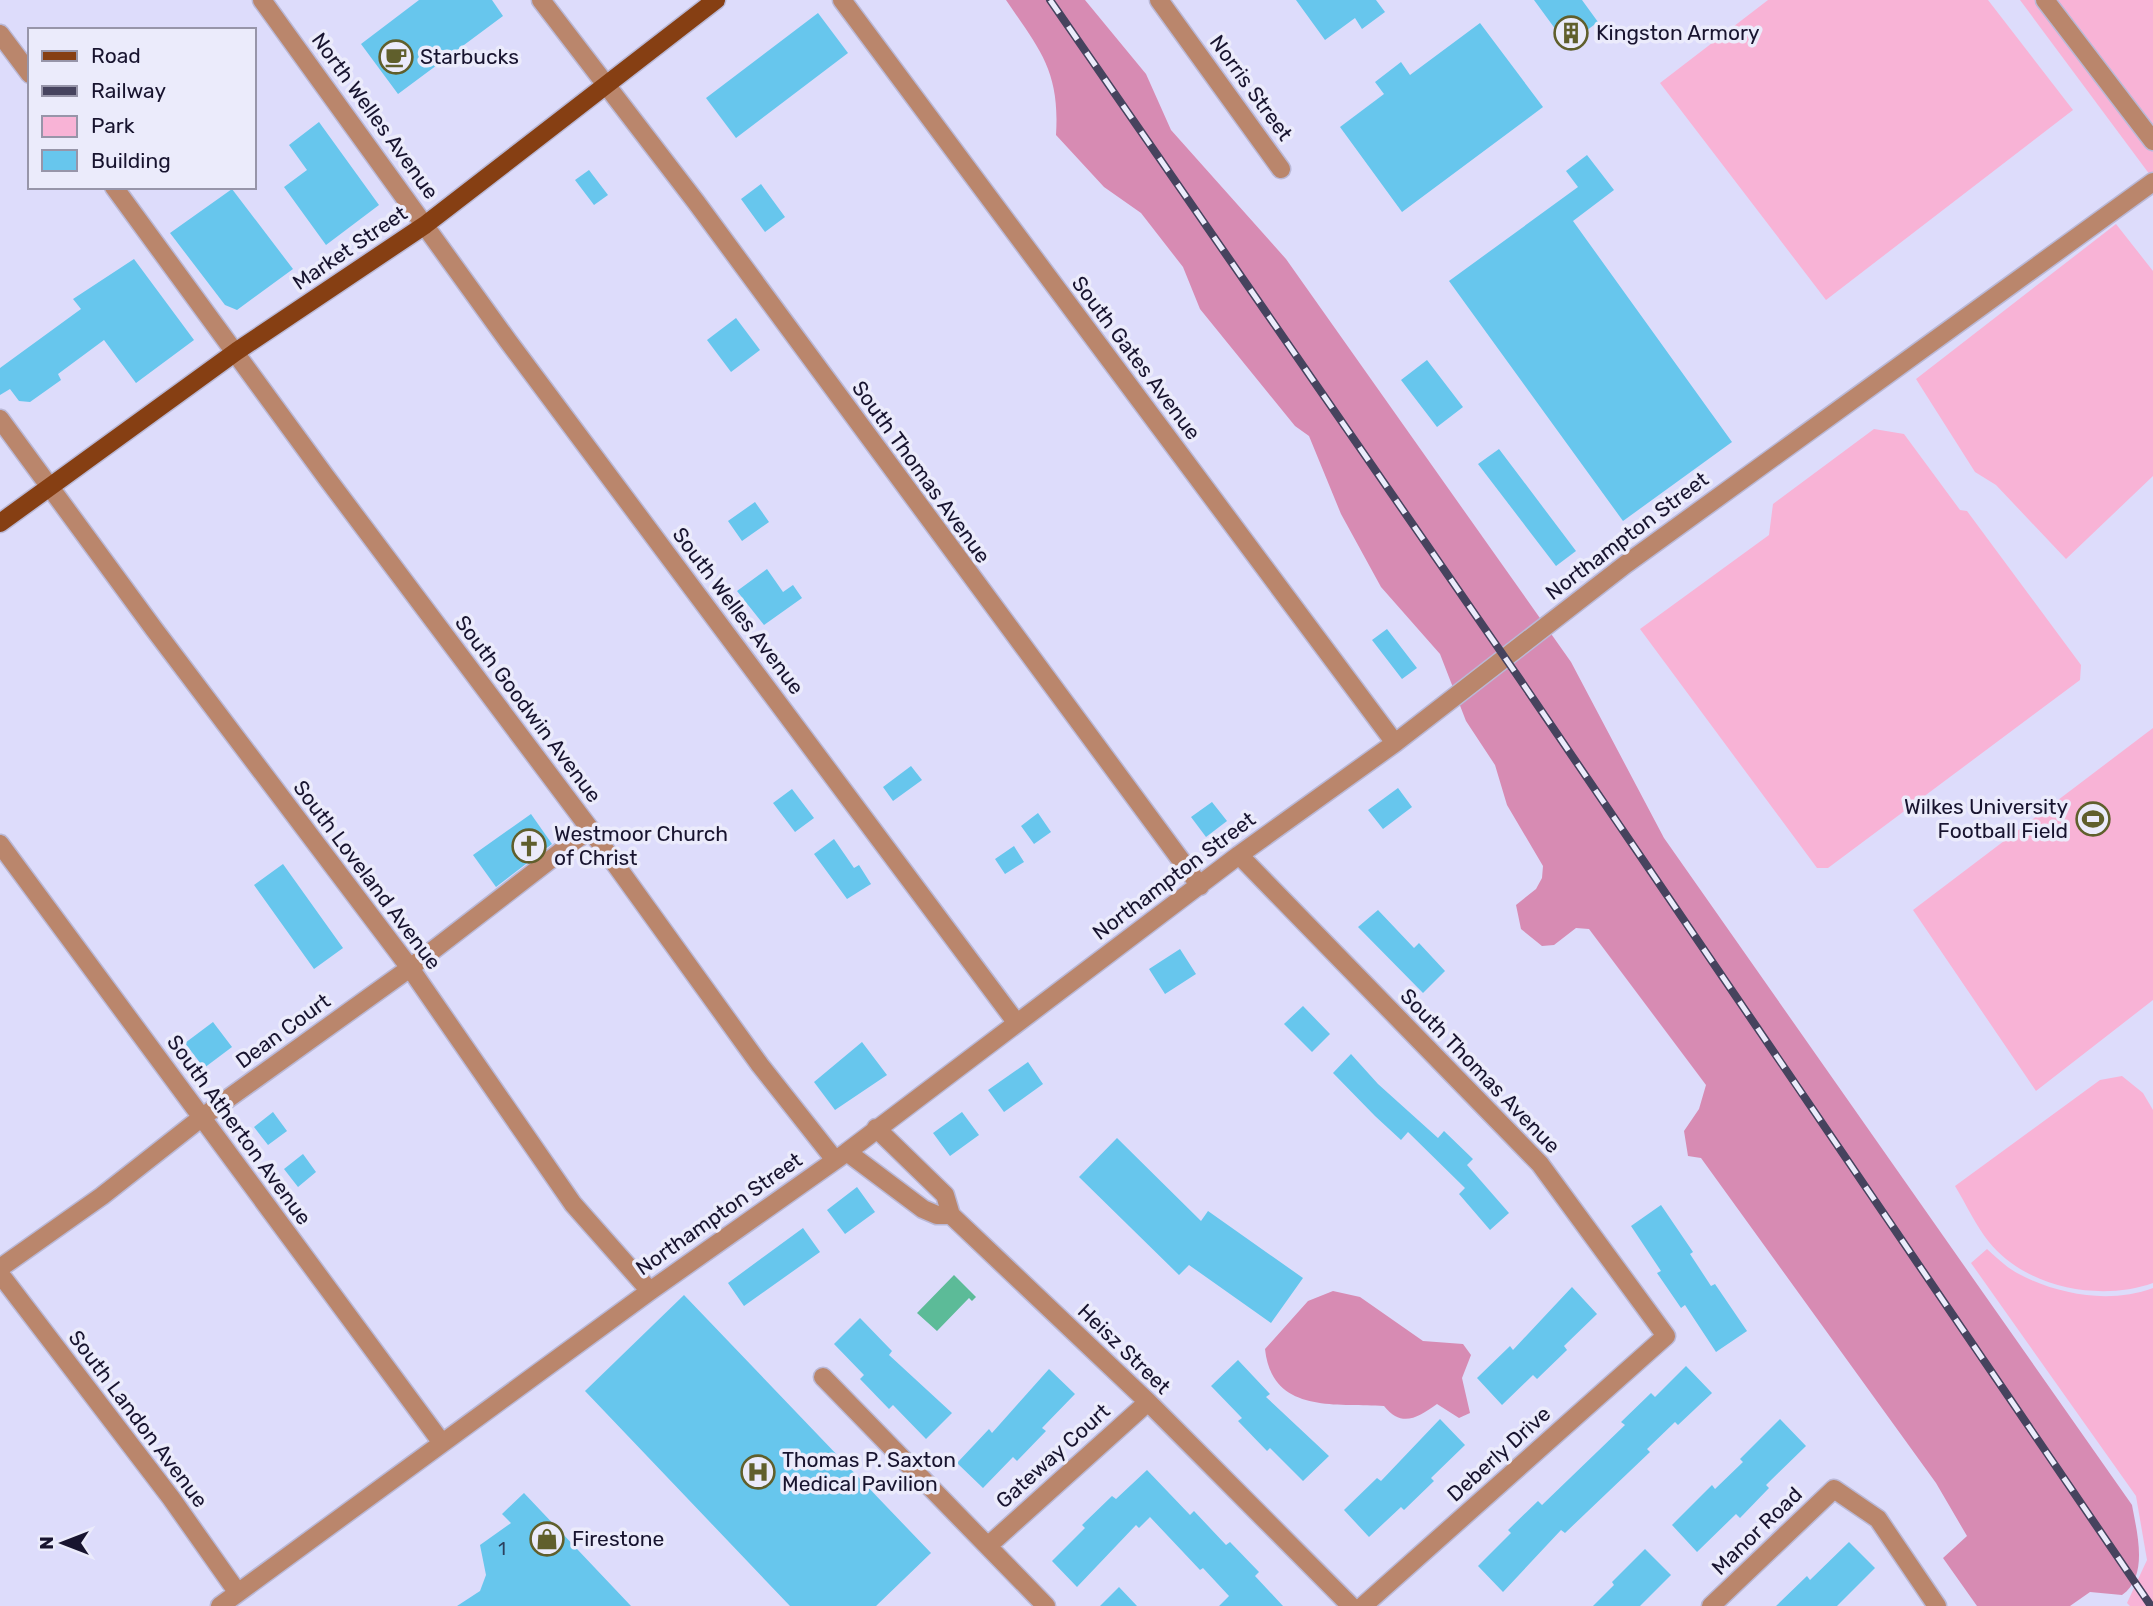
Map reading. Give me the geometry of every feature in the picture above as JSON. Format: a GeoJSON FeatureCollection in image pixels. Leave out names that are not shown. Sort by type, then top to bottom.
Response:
{"type":"FeatureCollection","features":[{"type":"Feature","properties":{"kind":"main road","name":"Market Street"},"geometry":{"type":"LineString","coordinates":[[0,523],[237,351],[425,225],[716,0]]}},
{"type":"Feature","properties":{"kind":"street","name":"North Welles Avenue"},"geometry":{"type":"LineString","coordinates":[[262,0],[425,225]]}},
{"type":"Feature","properties":{"kind":"street","name":"South Thomas Avenue"},"geometry":{"type":"LineString","coordinates":[[541,0],[696,202],[1200,886]]}},
{"type":"Feature","properties":{"kind":"street","name":"South Gates Avenue"},"geometry":{"type":"LineString","coordinates":[[842,0],[1395,743]]}},
{"type":"Feature","properties":{"kind":"street","name":"Norris Street"},"geometry":{"type":"LineString","coordinates":[[1159,0],[1280,169]]}},
{"type":"Feature","properties":{"kind":"street"},"geometry":{"type":"LineString","coordinates":[[2045,0],[2153,141]]}},
{"type":"Feature","properties":{"kind":"street"},"geometry":{"type":"LineString","coordinates":[[0,34],[28,71]]}},
{"type":"Feature","properties":{"kind":"street","name":"Northampton Street"},"geometry":{"type":"LineString","coordinates":[[220,1606],[650,1291],[841,1156],[1239,855],[1395,743],[1626,564],[2153,181]]}},
{"type":"Feature","properties":{"kind":"street","name":"South Goodwin Avenue"},"geometry":{"type":"LineString","coordinates":[[116,189],[237,351],[326,477],[590,829],[760,1065],[841,1156]]}},
{"type":"Feature","properties":{"kind":"street","name":"South Welles Avenue"},"geometry":{"type":"LineString","coordinates":[[425,225],[508,341],[1016,1022]]}},
{"type":"Feature","properties":{"kind":"street","name":"South Loveland Avenue"},"geometry":{"type":"LineString","coordinates":[[0,419],[410,968],[573,1204],[650,1291]]}},
{"type":"Feature","properties":{"kind":"street","name":"Dean Court"},"geometry":{"type":"LineString","coordinates":[[0,1268],[103,1196],[201,1118],[410,968],[590,829]]}},
{"type":"Feature","properties":{"kind":"street","name":"South Atherton Avenue"},"geometry":{"type":"LineString","coordinates":[[0,844],[442,1443]]}},
{"type":"Feature","properties":{"kind":"street","name":"South Thomas Avenue"},"geometry":{"type":"LineString","coordinates":[[1239,855],[1540,1164],[1666,1336]]}},
{"type":"Feature","properties":{"kind":"street"},"geometry":{"type":"LineString","coordinates":[[876,1128],[945,1195],[951,1215]]}},
{"type":"Feature","properties":{"kind":"street","name":"Heisz Street"},"geometry":{"type":"LineString","coordinates":[[841,1156],[923,1209],[937,1215],[951,1215],[1148,1402],[1351,1606]]}},
{"type":"Feature","properties":{"kind":"street","name":"South Landon Avenue"},"geometry":{"type":"LineString","coordinates":[[0,1274],[171,1499],[238,1593]]}},
{"type":"Feature","properties":{"kind":"street","name":"Deberly Drive"},"geometry":{"type":"LineString","coordinates":[[1363,1606],[1666,1336]]}},
{"type":"Feature","properties":{"kind":"street"},"geometry":{"type":"LineString","coordinates":[[823,1377],[1046,1606]]}},
{"type":"Feature","properties":{"kind":"street","name":"Gateway Court"},"geometry":{"type":"LineString","coordinates":[[989,1545],[1148,1402]]}},
{"type":"Feature","properties":{"kind":"street","name":"Manor Road"},"geometry":{"type":"LineString","coordinates":[[1711,1606],[1834,1489],[1878,1519],[1937,1606]]}},
{"type":"Feature","properties":{"kind":"green space"},"geometry":{"type":"Polygon","coordinates":[[[1768,0],[1988,0],[2073,110],[1826,300],[1660,83],[1768,0]]]}},
{"type":"Feature","properties":{"kind":"green space"},"geometry":{"type":"Polygon","coordinates":[[[2020,0],[2153,0],[2153,179],[2020,0]]]}},
{"type":"Feature","properties":{"kind":"green space"},"geometry":{"type":"Polygon","coordinates":[[[2116,224],[2153,271],[2153,476],[2066,559],[1996,485],[1975,472],[1916,379],[2116,224]]]}},
{"type":"Feature","properties":{"kind":"green space"},"geometry":{"type":"Polygon","coordinates":[[[1874,429],[1904,434],[1960,510],[1967,511],[2081,665],[2080,680],[1828,868],[1817,868],[1640,629],[1769,535],[1773,504],[1874,429]]]}},
{"type":"Feature","properties":{"kind":"green space","name":"Wilkes University Football Field"},"geometry":{"type":"Polygon","coordinates":[[[2153,728],[2153,1000],[2036,1091],[1913,910],[2153,728]]]}},
{"type":"Feature","properties":{"kind":"green space"},"geometry":{"type":"Polygon","coordinates":[[[2122,1076],[2143,1093],[2153,1110],[2153,1283],[2132,1289],[2088,1291],[2043,1280],[2004,1258],[1989,1242],[1955,1186],[2100,1080],[2122,1076]]]}},
{"type":"Feature","properties":{"kind":"green space"},"geometry":{"type":"Polygon","coordinates":[[[1987,1249],[2017,1273],[2066,1292],[2119,1296],[2153,1288],[2153,1606],[2130,1606],[2127,1603],[2147,1560],[2136,1496],[1971,1263],[1987,1249]]]}},
{"type":"Feature","properties":{"kind":"shaded area"},"geometry":{"type":"Polygon","coordinates":[[[1006,0],[1085,0],[1146,74],[1171,130],[1286,259],[1571,662],[1664,838],[2132,1505],[2138,1541],[2138,1566],[2136,1577],[2122,1595],[2090,1592],[2070,1606],[1977,1606],[1943,1558],[1967,1536],[1936,1483],[1701,1158],[1688,1156],[1684,1131],[1699,1109],[1706,1085],[1589,929],[1576,928],[1554,945],[1542,946],[1521,929],[1516,905],[1536,889],[1542,878],[1543,866],[1507,805],[1495,765],[1466,721],[1440,654],[1381,587],[1341,514],[1309,436],[1295,426],[1200,309],[1183,267],[1141,213],[1104,187],[1056,135],[1055,94],[1051,77],[1038,48],[1006,0]]]}},
{"type":"Feature","properties":{"kind":"shaded area"},"geometry":{"type":"Polygon","coordinates":[[[954,1275],[976,1297],[972,1301],[969,1298],[937,1331],[917,1313],[954,1275]]]}},
{"type":"Feature","properties":{"kind":"shaded area"},"geometry":{"type":"Polygon","coordinates":[[[1333,1291],[1360,1297],[1423,1341],[1463,1344],[1471,1355],[1462,1378],[1470,1413],[1459,1418],[1437,1404],[1416,1417],[1403,1419],[1384,1406],[1309,1401],[1293,1395],[1280,1385],[1270,1370],[1265,1349],[1308,1301],[1333,1291]]]}},
{"type":"Feature","properties":{"kind":"building"},"geometry":{"type":"Polygon","coordinates":[[[419,0],[492,0],[503,16],[398,94],[361,44],[419,0]]]}},
{"type":"Feature","properties":{"kind":"building"},"geometry":{"type":"Polygon","coordinates":[[[1296,0],[1376,0],[1385,12],[1362,29],[1355,18],[1325,40],[1296,0]]]}},
{"type":"Feature","properties":{"kind":"building","name":"Kingston Armory"},"geometry":{"type":"Polygon","coordinates":[[[1534,0],[1582,0],[1598,22],[1567,45],[1534,0]]]}},
{"type":"Feature","properties":{"kind":"building"},"geometry":{"type":"Polygon","coordinates":[[[818,13],[848,53],[736,138],[706,98],[818,13]]]}},
{"type":"Feature","properties":{"kind":"building"},"geometry":{"type":"Polygon","coordinates":[[[1480,23],[1543,107],[1402,212],[1340,127],[1384,94],[1375,82],[1401,62],[1410,75],[1480,23]]]}},
{"type":"Feature","properties":{"kind":"building"},"geometry":{"type":"Polygon","coordinates":[[[319,122],[379,205],[326,245],[284,187],[307,170],[289,145],[319,122]]]}},
{"type":"Feature","properties":{"kind":"building"},"geometry":{"type":"Polygon","coordinates":[[[1587,155],[1614,190],[1573,221],[1732,442],[1623,521],[1449,281],[1578,187],[1566,171],[1587,155]]]}},
{"type":"Feature","properties":{"kind":"building"},"geometry":{"type":"Polygon","coordinates":[[[589,170],[608,195],[594,205],[575,180],[589,170]]]}},
{"type":"Feature","properties":{"kind":"building"},"geometry":{"type":"Polygon","coordinates":[[[761,184],[785,217],[765,232],[741,199],[761,184]]]}},
{"type":"Feature","properties":{"kind":"building"},"geometry":{"type":"Polygon","coordinates":[[[232,189],[293,269],[237,310],[225,305],[170,233],[232,189]]]}},
{"type":"Feature","properties":{"kind":"building"},"geometry":{"type":"Polygon","coordinates":[[[134,259],[194,340],[136,383],[104,340],[58,374],[61,380],[30,402],[19,401],[10,389],[0,395],[0,368],[81,309],[73,299],[134,259]]]}},
{"type":"Feature","properties":{"kind":"building"},"geometry":{"type":"Polygon","coordinates":[[[736,318],[760,350],[731,372],[707,340],[736,318]]]}},
{"type":"Feature","properties":{"kind":"building"},"geometry":{"type":"Polygon","coordinates":[[[1427,360],[1463,407],[1437,427],[1401,380],[1427,360]]]}},
{"type":"Feature","properties":{"kind":"building"},"geometry":{"type":"Polygon","coordinates":[[[1499,449],[1576,551],[1556,566],[1478,464],[1499,449]]]}},
{"type":"Feature","properties":{"kind":"building"},"geometry":{"type":"Polygon","coordinates":[[[755,502],[769,522],[742,541],[728,521],[755,502]]]}},
{"type":"Feature","properties":{"kind":"building"},"geometry":{"type":"Polygon","coordinates":[[[767,569],[783,592],[793,585],[802,598],[764,625],[737,591],[767,569]]]}},
{"type":"Feature","properties":{"kind":"building"},"geometry":{"type":"Polygon","coordinates":[[[1387,629],[1417,668],[1402,679],[1372,640],[1387,629]]]}},
{"type":"Feature","properties":{"kind":"building"},"geometry":{"type":"Polygon","coordinates":[[[911,766],[922,780],[893,801],[883,787],[911,766]]]}},
{"type":"Feature","properties":{"kind":"building"},"geometry":{"type":"Polygon","coordinates":[[[1398,788],[1412,807],[1383,829],[1368,810],[1398,788]]]}},
{"type":"Feature","properties":{"kind":"building"},"geometry":{"type":"Polygon","coordinates":[[[792,789],[814,818],[795,832],[773,803],[792,789]]]}},
{"type":"Feature","properties":{"kind":"building"},"geometry":{"type":"Polygon","coordinates":[[[1212,802],[1227,821],[1206,837],[1191,817],[1212,802]]]}},
{"type":"Feature","properties":{"kind":"building"},"geometry":{"type":"Polygon","coordinates":[[[1038,813],[1051,832],[1034,844],[1021,826],[1038,813]]]}},
{"type":"Feature","properties":{"kind":"building"},"geometry":{"type":"Polygon","coordinates":[[[531,814],[552,844],[496,887],[473,855],[531,814]]]}},
{"type":"Feature","properties":{"kind":"building"},"geometry":{"type":"Polygon","coordinates":[[[834,839],[854,868],[859,865],[871,884],[847,899],[814,854],[834,839]]]}},
{"type":"Feature","properties":{"kind":"building"},"geometry":{"type":"Polygon","coordinates":[[[1014,846],[1024,862],[1005,874],[995,859],[1014,846]]]}},
{"type":"Feature","properties":{"kind":"building"},"geometry":{"type":"Polygon","coordinates":[[[283,864],[343,948],[314,969],[254,885],[283,864]]]}},
{"type":"Feature","properties":{"kind":"building"},"geometry":{"type":"Polygon","coordinates":[[[1378,910],[1414,948],[1419,943],[1445,971],[1423,993],[1358,927],[1378,910]]]}},
{"type":"Feature","properties":{"kind":"building"},"geometry":{"type":"Polygon","coordinates":[[[1180,949],[1196,974],[1165,994],[1149,969],[1180,949]]]}},
{"type":"Feature","properties":{"kind":"building"},"geometry":{"type":"Polygon","coordinates":[[[1303,1006],[1330,1034],[1312,1052],[1284,1024],[1303,1006]]]}},
{"type":"Feature","properties":{"kind":"building"},"geometry":{"type":"Polygon","coordinates":[[[213,1022],[232,1047],[204,1068],[185,1043],[213,1022]]]}},
{"type":"Feature","properties":{"kind":"building"},"geometry":{"type":"Polygon","coordinates":[[[862,1042],[887,1075],[835,1110],[814,1082],[862,1042]]]}},
{"type":"Feature","properties":{"kind":"building"},"geometry":{"type":"Polygon","coordinates":[[[1351,1054],[1378,1084],[1438,1138],[1444,1131],[1473,1159],[1467,1165],[1509,1213],[1490,1230],[1459,1194],[1465,1188],[1408,1132],[1401,1140],[1333,1073],[1351,1054]]]}},
{"type":"Feature","properties":{"kind":"building"},"geometry":{"type":"Polygon","coordinates":[[[1028,1062],[1043,1084],[1004,1112],[988,1090],[1028,1062]]]}},
{"type":"Feature","properties":{"kind":"building"},"geometry":{"type":"Polygon","coordinates":[[[273,1112],[287,1131],[268,1145],[254,1127],[273,1112]]]}},
{"type":"Feature","properties":{"kind":"building"},"geometry":{"type":"Polygon","coordinates":[[[962,1112],[979,1135],[950,1156],[933,1133],[962,1112]]]}},
{"type":"Feature","properties":{"kind":"building"},"geometry":{"type":"Polygon","coordinates":[[[1117,1138],[1201,1221],[1208,1211],[1303,1278],[1271,1323],[1189,1265],[1179,1275],[1079,1177],[1117,1138]]]}},
{"type":"Feature","properties":{"kind":"building"},"geometry":{"type":"Polygon","coordinates":[[[303,1154],[316,1172],[298,1187],[284,1169],[303,1154]]]}},
{"type":"Feature","properties":{"kind":"building"},"geometry":{"type":"Polygon","coordinates":[[[857,1187],[875,1212],[845,1234],[827,1210],[857,1187]]]}},
{"type":"Feature","properties":{"kind":"building"},"geometry":{"type":"Polygon","coordinates":[[[1661,1205],[1693,1252],[1690,1254],[1711,1286],[1715,1284],[1747,1331],[1716,1352],[1685,1305],[1681,1308],[1657,1273],[1661,1271],[1631,1226],[1661,1205]]]}},
{"type":"Feature","properties":{"kind":"building"},"geometry":{"type":"Polygon","coordinates":[[[803,1228],[820,1252],[744,1306],[728,1283],[803,1228]]]}},
{"type":"Feature","properties":{"kind":"building"},"geometry":{"type":"Polygon","coordinates":[[[1572,1287],[1597,1314],[1564,1346],[1567,1350],[1537,1379],[1533,1375],[1502,1405],[1477,1378],[1510,1346],[1513,1350],[1572,1287]]]}},
{"type":"Feature","properties":{"kind":"building","name":"Thomas P. Saxton Medical Pavilion"},"geometry":{"type":"Polygon","coordinates":[[[684,1295],[931,1553],[876,1606],[790,1606],[585,1391],[684,1295]]]}},
{"type":"Feature","properties":{"kind":"building"},"geometry":{"type":"Polygon","coordinates":[[[860,1318],[892,1351],[889,1355],[952,1413],[926,1439],[893,1405],[889,1409],[860,1379],[864,1375],[834,1344],[860,1318]]]}},
{"type":"Feature","properties":{"kind":"building"},"geometry":{"type":"Polygon","coordinates":[[[1238,1360],[1270,1394],[1266,1397],[1329,1456],[1303,1481],[1270,1448],[1267,1451],[1238,1421],[1242,1418],[1211,1386],[1238,1360]]]}},
{"type":"Feature","properties":{"kind":"building"},"geometry":{"type":"Polygon","coordinates":[[[1686,1366],[1712,1393],[1678,1425],[1675,1422],[1647,1449],[1650,1452],[1565,1533],[1561,1530],[1503,1592],[1478,1566],[1511,1533],[1508,1530],[1538,1501],[1542,1505],[1625,1425],[1621,1422],[1651,1393],[1655,1397],[1686,1366]]]}},
{"type":"Feature","properties":{"kind":"building"},"geometry":{"type":"Polygon","coordinates":[[[1049,1369],[1075,1394],[1042,1428],[1046,1431],[1017,1461],[1013,1457],[983,1488],[957,1463],[989,1429],[992,1433],[1049,1369]]]}},
{"type":"Feature","properties":{"kind":"building"},"geometry":{"type":"Polygon","coordinates":[[[1440,1419],[1465,1445],[1431,1478],[1434,1481],[1404,1510],[1401,1507],[1369,1537],[1344,1510],[1377,1478],[1381,1481],[1440,1419]]]}},
{"type":"Feature","properties":{"kind":"building"},"geometry":{"type":"Polygon","coordinates":[[[1780,1419],[1806,1446],[1766,1485],[1769,1488],[1740,1518],[1736,1514],[1697,1552],[1672,1525],[1712,1485],[1715,1489],[1743,1462],[1740,1459],[1780,1419]]]}},
{"type":"Feature","properties":{"kind":"building"},"geometry":{"type":"Polygon","coordinates":[[[1147,1470],[1190,1515],[1194,1511],[1226,1545],[1230,1542],[1259,1572],[1255,1576],[1283,1606],[1219,1606],[1229,1596],[1203,1568],[1200,1570],[1150,1517],[1139,1528],[1136,1525],[1077,1587],[1052,1561],[1085,1528],[1082,1525],[1112,1496],[1116,1499],[1147,1470]]]}},
{"type":"Feature","properties":{"kind":"building"},"geometry":{"type":"Polygon","coordinates":[[[524,1493],[631,1606],[457,1606],[480,1591],[486,1575],[480,1545],[511,1523],[502,1514],[524,1493]]]}},
{"type":"Feature","properties":{"kind":"building"},"geometry":{"type":"Polygon","coordinates":[[[1849,1542],[1875,1568],[1837,1606],[1776,1606],[1807,1576],[1810,1580],[1849,1542]]]}},
{"type":"Feature","properties":{"kind":"building"},"geometry":{"type":"Polygon","coordinates":[[[1645,1549],[1671,1575],[1640,1606],[1593,1606],[1614,1585],[1612,1582],[1645,1549]]]}},
{"type":"Feature","properties":{"kind":"building"},"geometry":{"type":"Polygon","coordinates":[[[1119,1587],[1137,1606],[1100,1606],[1119,1587]]]}},
{"type":"Feature","properties":{"kind":"railway"},"geometry":{"type":"LineString","coordinates":[[1050,0],[1517,675],[2151,1606]]}},
{"type":"Feature","properties":{"kind":"place","name":"Kingston Armory"},"geometry":{"type":"Point","coordinates":[1571,33]}},
{"type":"Feature","properties":{"kind":"place","name":"Starbucks"},"geometry":{"type":"Point","coordinates":[396,57]}},
{"type":"Feature","properties":{"kind":"place","name":"Wilkes University Football Field"},"geometry":{"type":"Point","coordinates":[2093,819]}},
{"type":"Feature","properties":{"kind":"place","name":"Westmoor Church of Christ"},"geometry":{"type":"Point","coordinates":[529,846]}},
{"type":"Feature","properties":{"kind":"place","name":"Thomas P. Saxton Medical Pavilion"},"geometry":{"type":"Point","coordinates":[758,1472]}},
{"type":"Feature","properties":{"kind":"place","name":"Firestone"},"geometry":{"type":"Point","coordinates":[547,1539]}}]}
